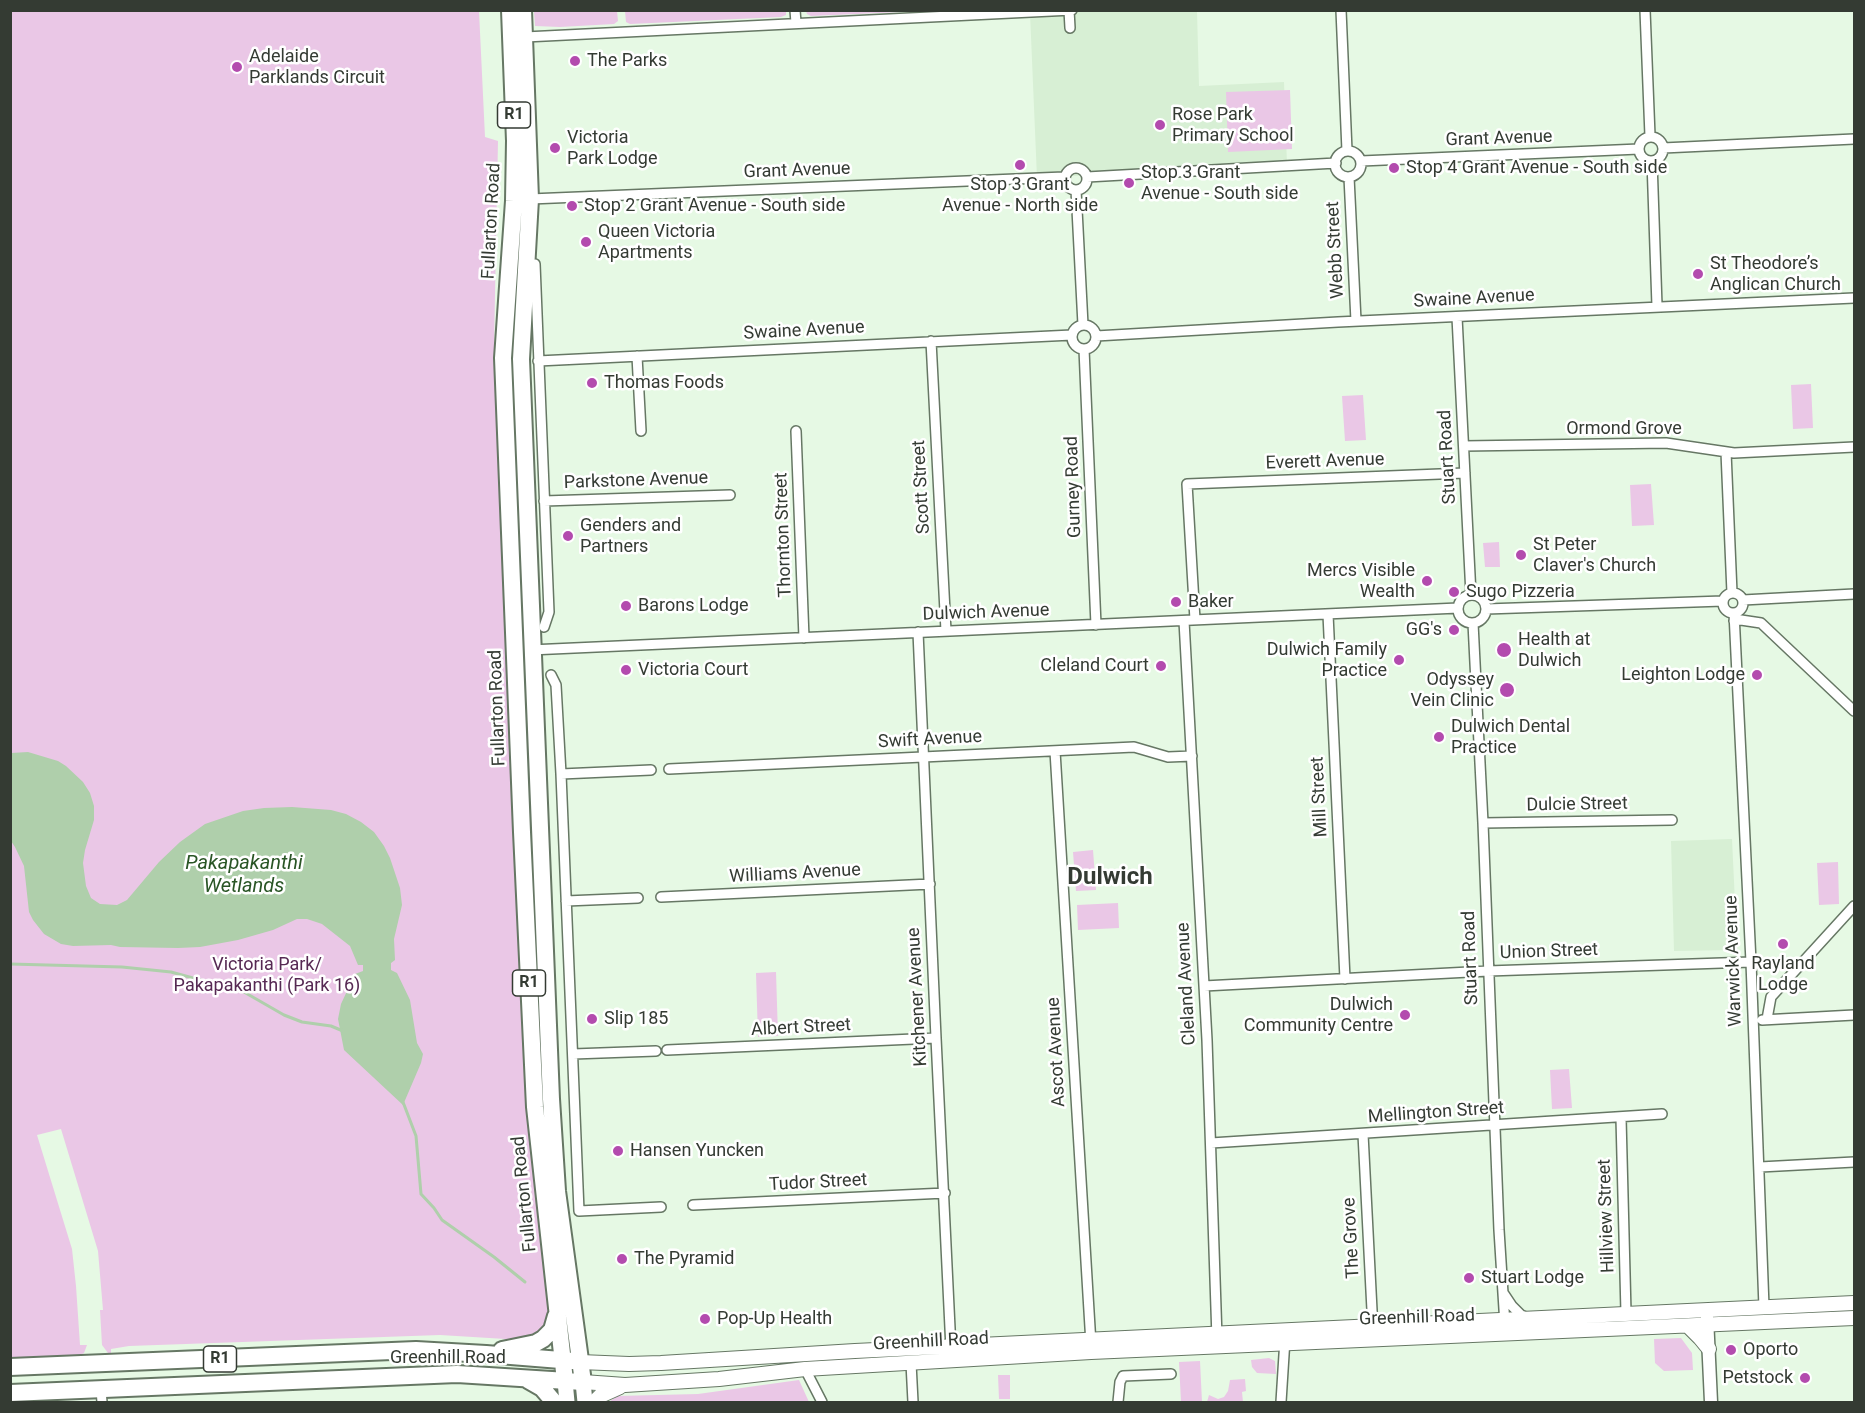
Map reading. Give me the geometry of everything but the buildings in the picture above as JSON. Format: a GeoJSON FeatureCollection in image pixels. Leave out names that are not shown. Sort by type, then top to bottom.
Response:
{"type":"FeatureCollection","features":[{"type":"Feature","properties":{"kind":"highway","name":"Fullarton Road"},"geometry":{"type":"LineString","coordinates":[[510,10],[515,141],[522,200],[503,358],[505,413],[540,836],[557,1191],[583,1383]]}},
{"type":"Feature","properties":{"kind":"highway","name":"Fullarton Road"},"geometry":{"type":"LineString","coordinates":[[523,10],[525,37],[521,359],[532,412],[524,650],[522,837],[535,1107],[565,1381]]}},
{"type":"Feature","properties":{"kind":"highway"},"geometry":{"type":"LineString","coordinates":[[505,413],[532,412]]}},
{"type":"Feature","properties":{"kind":"highway"},"geometry":{"type":"LineString","coordinates":[[522,837],[540,836]]}},
{"type":"Feature","properties":{"kind":"highway","name":"R1"},"geometry":{"type":"LineString","coordinates":[[486,1354],[536,1343],[552,1330],[556,1315]]}},
{"type":"Feature","properties":{"kind":"highway","name":"Greenhill Road"},"geometry":{"type":"LineString","coordinates":[[10,1367],[416,1350],[580,1362]]}},
{"type":"Feature","properties":{"kind":"highway","name":"Greenhill Road"},"geometry":{"type":"LineString","coordinates":[[10,1393],[102,1396],[457,1374],[583,1383]]}},
{"type":"Feature","properties":{"kind":"highway"},"geometry":{"type":"LineString","coordinates":[[526,1379],[542,1388],[554,1402]]}},
{"type":"Feature","properties":{"kind":"main road","name":"Greenhill Road"},"geometry":{"type":"LineString","coordinates":[[1505,1328],[1530,1319],[1854,1303]]}},
{"type":"Feature","properties":{"kind":"main road"},"geometry":{"type":"LineString","coordinates":[[1764,1307],[1788,1322]]}},
{"type":"Feature","properties":{"kind":"main road","name":"Greenhill Road"},"geometry":{"type":"LineString","coordinates":[[580,1362],[629,1364],[951,1354],[1373,1333],[1505,1328],[1708,1326],[1854,1318]]}},
{"type":"Feature","properties":{"kind":"main road"},"geometry":{"type":"LineString","coordinates":[[1688,1326],[1709,1349]]}},
{"type":"Feature","properties":{"kind":"main road","name":"Greenhill Road"},"geometry":{"type":"LineString","coordinates":[[583,1383],[625,1385],[719,1379],[805,1369],[910,1363],[951,1354]]}},
{"type":"Feature","properties":{"kind":"main road","name":"Fullarton Road"},"geometry":{"type":"LineString","coordinates":[[565,1381],[567,1402]]}},
{"type":"Feature","properties":{"kind":"main road","name":"Fullarton Road"},"geometry":{"type":"LineString","coordinates":[[583,1383],[585,1402]]}},
{"type":"Feature","properties":{"kind":"main road"},"geometry":{"type":"LineString","coordinates":[[594,1402],[600,1396],[625,1385]]}},
{"type":"Feature","properties":{"kind":"street"},"geometry":{"type":"LineString","coordinates":[[795,10],[796,23]]}},
{"type":"Feature","properties":{"kind":"street"},"geometry":{"type":"LineString","coordinates":[[1341,10],[1347,151]]}},
{"type":"Feature","properties":{"kind":"street"},"geometry":{"type":"LineString","coordinates":[[525,37],[1070,11],[1070,28]]}},
{"type":"Feature","properties":{"kind":"street"},"geometry":{"type":"LineString","coordinates":[[1645,12],[1650,136]]}},
{"type":"Feature","properties":{"kind":"street"},"geometry":{"type":"LineString","coordinates":[[1650,136],[1659,140],[1663,148],[1660,156],[1652,161]]}},
{"type":"Feature","properties":{"kind":"street"},"geometry":{"type":"LineString","coordinates":[[1650,136],[1641,141],[1639,149],[1642,156],[1652,161]]}},
{"type":"Feature","properties":{"kind":"street"},"geometry":{"type":"LineString","coordinates":[[1663,148],[1854,139]]}},
{"type":"Feature","properties":{"kind":"street","name":"Grant Avenue"},"geometry":{"type":"LineString","coordinates":[[1361,161],[1639,149]]}},
{"type":"Feature","properties":{"kind":"street"},"geometry":{"type":"LineString","coordinates":[[1347,151],[1356,154],[1361,161],[1357,174],[1349,177],[1338,171],[1336,163],[1340,155],[1347,151]]}},
{"type":"Feature","properties":{"kind":"street"},"geometry":{"type":"LineString","coordinates":[[1652,161],[1657,306]]}},
{"type":"Feature","properties":{"kind":"street"},"geometry":{"type":"LineString","coordinates":[[1087,177],[1336,163]]}},
{"type":"Feature","properties":{"kind":"street"},"geometry":{"type":"LineString","coordinates":[[1077,167],[1084,171],[1087,177],[1086,184],[1080,190],[1072,190],[1066,185],[1064,177],[1068,170],[1077,167]]}},
{"type":"Feature","properties":{"kind":"street","name":"Grant Avenue"},"geometry":{"type":"LineString","coordinates":[[522,200],[1064,177]]}},
{"type":"Feature","properties":{"kind":"street","name":"Webb Street"},"geometry":{"type":"LineString","coordinates":[[1349,177],[1356,321]]}},
{"type":"Feature","properties":{"kind":"street"},"geometry":{"type":"LineString","coordinates":[[1076,190],[1083,325]]}},
{"type":"Feature","properties":{"kind":"street","name":"Fullarton Road"},"geometry":{"type":"LineString","coordinates":[[535,264],[538,361],[532,412],[544,501],[549,612],[544,627]]}},
{"type":"Feature","properties":{"kind":"street","name":"Swaine Avenue"},"geometry":{"type":"LineString","coordinates":[[1096,336],[1356,321],[1854,298]]}},
{"type":"Feature","properties":{"kind":"street","name":"Stuart Road"},"geometry":{"type":"LineString","coordinates":[[1457,316],[1471,595]]}},
{"type":"Feature","properties":{"kind":"street"},"geometry":{"type":"LineString","coordinates":[[1083,325],[1091,328],[1096,336],[1094,344],[1084,349],[1077,346],[1072,335],[1076,328],[1083,325]]}},
{"type":"Feature","properties":{"kind":"street","name":"Swaine Avenue"},"geometry":{"type":"LineString","coordinates":[[538,361],[1072,335]]}},
{"type":"Feature","properties":{"kind":"street","name":"Scott Street"},"geometry":{"type":"LineString","coordinates":[[931,341],[946,631]]}},
{"type":"Feature","properties":{"kind":"street","name":"Gurney Road"},"geometry":{"type":"LineString","coordinates":[[1084,349],[1096,625]]}},
{"type":"Feature","properties":{"kind":"street"},"geometry":{"type":"LineString","coordinates":[[637,356],[641,431]]}},
{"type":"Feature","properties":{"kind":"street","name":"Thornton Street"},"geometry":{"type":"LineString","coordinates":[[796,431],[804,638]]}},
{"type":"Feature","properties":{"kind":"street","name":"Ormond Grove"},"geometry":{"type":"LineString","coordinates":[[1464,446],[1666,442],[1734,453],[1854,447]]}},
{"type":"Feature","properties":{"kind":"street"},"geometry":{"type":"LineString","coordinates":[[1726,452],[1732,593]]}},
{"type":"Feature","properties":{"kind":"street","name":"Everett Avenue"},"geometry":{"type":"LineString","coordinates":[[1195,620],[1187,484],[1465,473]]}},
{"type":"Feature","properties":{"kind":"street","name":"Parkstone Avenue"},"geometry":{"type":"LineString","coordinates":[[544,501],[730,495]]}},
{"type":"Feature","properties":{"kind":"street"},"geometry":{"type":"LineString","coordinates":[[1743,600],[1739,595],[1732,593],[1726,595],[1723,601],[1724,609],[1741,620],[1761,623],[1854,711]]}},
{"type":"Feature","properties":{"kind":"street"},"geometry":{"type":"LineString","coordinates":[[1743,600],[1854,594]]}},
{"type":"Feature","properties":{"kind":"street"},"geometry":{"type":"LineString","coordinates":[[1471,595],[1479,597],[1486,609],[1483,617],[1473,623],[1462,619],[1458,608],[1464,598],[1471,595]]}},
{"type":"Feature","properties":{"kind":"street"},"geometry":{"type":"LineString","coordinates":[[1734,617],[1740,610],[1743,600]]}},
{"type":"Feature","properties":{"kind":"street"},"geometry":{"type":"LineString","coordinates":[[1486,609],[1723,601]]}},
{"type":"Feature","properties":{"kind":"street","name":"Dulwich Avenue"},"geometry":{"type":"LineString","coordinates":[[524,650],[1458,608]]}},
{"type":"Feature","properties":{"kind":"street","name":"Mill Street"},"geometry":{"type":"LineString","coordinates":[[1328,614],[1346,979]]}},
{"type":"Feature","properties":{"kind":"street","name":"Warwick Avenue"},"geometry":{"type":"LineString","coordinates":[[1734,617],[1760,1167],[1764,1307]]}},
{"type":"Feature","properties":{"kind":"street","name":"Cleland Avenue"},"geometry":{"type":"LineString","coordinates":[[1184,621],[1204,986],[1217,1340]]}},
{"type":"Feature","properties":{"kind":"street","name":"Stuart Road"},"geometry":{"type":"LineString","coordinates":[[1473,623],[1494,1126],[1505,1328]]}},
{"type":"Feature","properties":{"kind":"street","name":"Kitchener Avenue"},"geometry":{"type":"LineString","coordinates":[[918,632],[951,1354]]}},
{"type":"Feature","properties":{"kind":"street"},"geometry":{"type":"LineString","coordinates":[[550,675],[556,685],[561,774],[579,1211],[661,1207]]}},
{"type":"Feature","properties":{"kind":"street","name":"Swift Avenue"},"geometry":{"type":"LineString","coordinates":[[669,769],[1134,747],[1168,757],[1191,756]]}},
{"type":"Feature","properties":{"kind":"street","name":"Ascot Avenue"},"geometry":{"type":"LineString","coordinates":[[1055,751],[1091,1346]]}},
{"type":"Feature","properties":{"kind":"street"},"geometry":{"type":"LineString","coordinates":[[561,774],[651,770]]}},
{"type":"Feature","properties":{"kind":"street","name":"Dulcie Street"},"geometry":{"type":"LineString","coordinates":[[1483,824],[1672,819]]}},
{"type":"Feature","properties":{"kind":"street"},"geometry":{"type":"LineString","coordinates":[[540,836],[563,834]]}},
{"type":"Feature","properties":{"kind":"street","name":"Williams Avenue"},"geometry":{"type":"LineString","coordinates":[[661,897],[930,884]]}},
{"type":"Feature","properties":{"kind":"street"},"geometry":{"type":"LineString","coordinates":[[566,901],[638,898]]}},
{"type":"Feature","properties":{"kind":"street"},"geometry":{"type":"LineString","coordinates":[[1767,1019],[1771,997],[1854,906]]}},
{"type":"Feature","properties":{"kind":"street","name":"Union Street"},"geometry":{"type":"LineString","coordinates":[[1204,986],[1488,971],[1751,962]]}},
{"type":"Feature","properties":{"kind":"street"},"geometry":{"type":"LineString","coordinates":[[1753,1020],[1854,1015]]}},
{"type":"Feature","properties":{"kind":"street","name":"Albert Street"},"geometry":{"type":"LineString","coordinates":[[667,1050],[936,1038]]}},
{"type":"Feature","properties":{"kind":"street"},"geometry":{"type":"LineString","coordinates":[[573,1054],[656,1051]]}},
{"type":"Feature","properties":{"kind":"street","name":"Mellington Street"},"geometry":{"type":"LineString","coordinates":[[1211,1143],[1662,1114]]}},
{"type":"Feature","properties":{"kind":"street","name":"Hillview Street"},"geometry":{"type":"LineString","coordinates":[[1621,1118],[1626,1313]]}},
{"type":"Feature","properties":{"kind":"street","name":"The Grove"},"geometry":{"type":"LineString","coordinates":[[1363,1134],[1373,1333]]}},
{"type":"Feature","properties":{"kind":"street"},"geometry":{"type":"LineString","coordinates":[[1760,1167],[1854,1162]]}},
{"type":"Feature","properties":{"kind":"street","name":"Tudor Street"},"geometry":{"type":"LineString","coordinates":[[693,1206],[945,1193]]}},
{"type":"Feature","properties":{"kind":"street"},"geometry":{"type":"LineString","coordinates":[[1503,1292],[1512,1306],[1521,1315],[1530,1319]]}},
{"type":"Feature","properties":{"kind":"street"},"geometry":{"type":"LineString","coordinates":[[1707,1310],[1711,1402]]}},
{"type":"Feature","properties":{"kind":"street"},"geometry":{"type":"LineString","coordinates":[[1281,1402],[1285,1337]]}},
{"type":"Feature","properties":{"kind":"street"},"geometry":{"type":"LineString","coordinates":[[910,1363],[913,1402]]}},
{"type":"Feature","properties":{"kind":"street"},"geometry":{"type":"LineString","coordinates":[[805,1369],[822,1402]]}},
{"type":"Feature","properties":{"kind":"street"},"geometry":{"type":"LineString","coordinates":[[1118,1402],[1120,1382],[1123,1376],[1171,1374]]}},
{"type":"Feature","properties":{"kind":"shaded area","name":"Rose Park Primary School"},"geometry":{"type":"Polygon","coordinates":[[[1079,10],[1197,11],[1199,86],[1284,82],[1287,164],[1037,178],[1030,13],[1079,10]]]}},
{"type":"Feature","properties":{"kind":"shaded area"},"geometry":{"type":"Polygon","coordinates":[[[1732,839],[1737,945],[1733,950],[1674,951],[1671,841],[1732,839]]]}},
{"type":"Feature","properties":{"kind":"green space"},"geometry":{"type":"Polygon","coordinates":[[[786,10],[786,15],[781,17],[630,24],[626,22],[625,11],[786,10]]]}},
{"type":"Feature","properties":{"kind":"green space"},"geometry":{"type":"Polygon","coordinates":[[[806,10],[926,11],[811,16],[806,10]]]}},
{"type":"Feature","properties":{"kind":"green space","name":"Victoria Park/ Pakapakanthi (Park 16)"},"geometry":{"type":"Polygon","coordinates":[[[10,11],[479,11],[485,137],[498,141],[494,346],[528,1108],[550,1318],[544,1332],[522,1340],[440,1335],[129,1346],[111,1349],[111,1354],[108,1353],[102,1345],[100,1310],[103,1310],[98,1251],[61,1129],[37,1135],[72,1249],[80,1345],[87,1345],[84,1353],[80,1355],[11,1358],[10,11]]]}},
{"type":"Feature","properties":{"kind":"green space"},"geometry":{"type":"Polygon","coordinates":[[[534,11],[617,11],[618,21],[614,24],[535,26],[534,11]]]}},
{"type":"Feature","properties":{"kind":"green space"},"geometry":{"type":"Polygon","coordinates":[[[1290,90],[1292,149],[1228,152],[1226,92],[1290,90]]]}},
{"type":"Feature","properties":{"kind":"green space"},"geometry":{"type":"Polygon","coordinates":[[[1811,384],[1813,428],[1793,429],[1791,385],[1811,384]]]}},
{"type":"Feature","properties":{"kind":"green space"},"geometry":{"type":"Polygon","coordinates":[[[1363,395],[1366,440],[1345,441],[1342,396],[1363,395]]]}},
{"type":"Feature","properties":{"kind":"green space"},"geometry":{"type":"Polygon","coordinates":[[[1651,484],[1654,525],[1632,526],[1630,485],[1651,484]]]}},
{"type":"Feature","properties":{"kind":"green space"},"geometry":{"type":"Polygon","coordinates":[[[1499,542],[1500,567],[1485,567],[1483,543],[1499,542]]]}},
{"type":"Feature","properties":{"kind":"green space"},"geometry":{"type":"Polygon","coordinates":[[[1093,850],[1096,890],[1076,891],[1073,852],[1093,850]]]}},
{"type":"Feature","properties":{"kind":"green space"},"geometry":{"type":"Polygon","coordinates":[[[1838,862],[1839,904],[1819,905],[1817,863],[1838,862]]]}},
{"type":"Feature","properties":{"kind":"green space"},"geometry":{"type":"Polygon","coordinates":[[[1118,903],[1119,928],[1078,930],[1077,905],[1118,903]]]}},
{"type":"Feature","properties":{"kind":"green space"},"geometry":{"type":"Polygon","coordinates":[[[776,972],[778,1036],[758,1037],[756,973],[776,972]]]}},
{"type":"Feature","properties":{"kind":"green space"},"geometry":{"type":"Polygon","coordinates":[[[1569,1069],[1572,1108],[1552,1109],[1550,1070],[1569,1069]]]}},
{"type":"Feature","properties":{"kind":"green space"},"geometry":{"type":"Polygon","coordinates":[[[1681,1338],[1692,1353],[1693,1370],[1664,1371],[1655,1363],[1654,1339],[1681,1338]]]}},
{"type":"Feature","properties":{"kind":"green space"},"geometry":{"type":"Polygon","coordinates":[[[1269,1358],[1275,1361],[1276,1374],[1257,1373],[1252,1367],[1251,1360],[1269,1358]]]}},
{"type":"Feature","properties":{"kind":"green space"},"geometry":{"type":"Polygon","coordinates":[[[1200,1361],[1202,1402],[1181,1402],[1179,1362],[1200,1361]]]}},
{"type":"Feature","properties":{"kind":"green space"},"geometry":{"type":"Polygon","coordinates":[[[998,1375],[1010,1375],[1010,1399],[999,1399],[998,1375]]]}},
{"type":"Feature","properties":{"kind":"green space"},"geometry":{"type":"Polygon","coordinates":[[[1245,1379],[1246,1391],[1242,1392],[1243,1402],[1207,1402],[1209,1395],[1218,1399],[1224,1397],[1230,1380],[1245,1379]]]}},
{"type":"Feature","properties":{"kind":"green space"},"geometry":{"type":"Polygon","coordinates":[[[799,1380],[809,1402],[609,1402],[617,1396],[698,1394],[799,1380]]]}},
{"type":"Feature","properties":{"kind":"water","name":"Pakapakanthi Wetlands"},"geometry":{"type":"Polygon","coordinates":[[[28,752],[58,761],[66,766],[83,782],[90,793],[94,806],[94,820],[83,863],[86,886],[91,898],[100,904],[117,905],[127,900],[159,862],[180,842],[205,824],[243,811],[292,807],[331,810],[346,814],[374,832],[390,858],[400,888],[402,905],[394,939],[395,960],[391,963],[391,970],[397,973],[410,1000],[417,1043],[423,1054],[403,1105],[344,1050],[338,1019],[341,1004],[355,974],[363,971],[363,965],[358,965],[350,946],[322,924],[307,919],[297,919],[273,930],[238,940],[200,947],[178,948],[73,946],[61,944],[44,934],[29,912],[24,866],[11,841],[11,753],[28,752]]]}},
{"type":"Feature","properties":{"kind":"waterway"},"geometry":{"type":"LineString","coordinates":[[10,964],[122,967],[171,972],[244,992],[284,1015],[302,1022],[331,1026],[343,1031]]}},
{"type":"Feature","properties":{"kind":"waterway"},"geometry":{"type":"LineString","coordinates":[[403,1102],[416,1136],[421,1194],[442,1220],[525,1282]]}},
{"type":"Feature","properties":{"kind":"place","name":"The Parks"},"geometry":{"type":"Point","coordinates":[575,61]}},
{"type":"Feature","properties":{"kind":"place","name":"Adelaide Parklands Circuit"},"geometry":{"type":"Point","coordinates":[237,67]}},
{"type":"Feature","properties":{"kind":"place","name":"Rose Park Primary School"},"geometry":{"type":"Point","coordinates":[1160,125]}},
{"type":"Feature","properties":{"kind":"place","name":"Victoria Park Lodge"},"geometry":{"type":"Point","coordinates":[555,148]}},
{"type":"Feature","properties":{"kind":"place","name":"Stop 3 Grant Avenue - North side"},"geometry":{"type":"Point","coordinates":[1020,165]}},
{"type":"Feature","properties":{"kind":"place","name":"Stop 4 Grant Avenue - South side"},"geometry":{"type":"Point","coordinates":[1394,168]}},
{"type":"Feature","properties":{"kind":"place","name":"Stop 3 Grant Avenue - South side"},"geometry":{"type":"Point","coordinates":[1129,183]}},
{"type":"Feature","properties":{"kind":"place","name":"Stop 2 Grant Avenue - South side"},"geometry":{"type":"Point","coordinates":[572,206]}},
{"type":"Feature","properties":{"kind":"place","name":"Queen Victoria Apartments"},"geometry":{"type":"Point","coordinates":[586,242]}},
{"type":"Feature","properties":{"kind":"place","name":"St Theodore’s Anglican Church"},"geometry":{"type":"Point","coordinates":[1698,274]}},
{"type":"Feature","properties":{"kind":"place","name":"Thomas Foods"},"geometry":{"type":"Point","coordinates":[592,383]}},
{"type":"Feature","properties":{"kind":"place","name":"Genders and Partners"},"geometry":{"type":"Point","coordinates":[568,536]}},
{"type":"Feature","properties":{"kind":"place","name":"St Peter Claver's Church"},"geometry":{"type":"Point","coordinates":[1521,555]}},
{"type":"Feature","properties":{"kind":"place","name":"Mercs Visible Wealth"},"geometry":{"type":"Point","coordinates":[1427,581]}},
{"type":"Feature","properties":{"kind":"place","name":"Sugo Pizzeria"},"geometry":{"type":"Point","coordinates":[1454,592]}},
{"type":"Feature","properties":{"kind":"place","name":"Baker"},"geometry":{"type":"Point","coordinates":[1176,602]}},
{"type":"Feature","properties":{"kind":"place","name":"Barons Lodge"},"geometry":{"type":"Point","coordinates":[626,606]}},
{"type":"Feature","properties":{"kind":"place","name":"GG's"},"geometry":{"type":"Point","coordinates":[1454,630]}},
{"type":"Feature","properties":{"kind":"place","name":"Health at Dulwich"},"geometry":{"type":"Point","coordinates":[1504,650]}},
{"type":"Feature","properties":{"kind":"place","name":"Dulwich Family Practice"},"geometry":{"type":"Point","coordinates":[1399,660]}},
{"type":"Feature","properties":{"kind":"place","name":"Cleland Court"},"geometry":{"type":"Point","coordinates":[1161,666]}},
{"type":"Feature","properties":{"kind":"place","name":"Victoria Court"},"geometry":{"type":"Point","coordinates":[626,670]}},
{"type":"Feature","properties":{"kind":"place","name":"Leighton Lodge"},"geometry":{"type":"Point","coordinates":[1757,675]}},
{"type":"Feature","properties":{"kind":"place","name":"Odyssey Vein Clinic"},"geometry":{"type":"Point","coordinates":[1507,690]}},
{"type":"Feature","properties":{"kind":"place","name":"Dulwich Dental Practice"},"geometry":{"type":"Point","coordinates":[1439,737]}},
{"type":"Feature","properties":{"kind":"place","name":"Rayland Lodge"},"geometry":{"type":"Point","coordinates":[1783,944]}},
{"type":"Feature","properties":{"kind":"place","name":"Dulwich Community Centre"},"geometry":{"type":"Point","coordinates":[1405,1015]}},
{"type":"Feature","properties":{"kind":"place","name":"Slip 185"},"geometry":{"type":"Point","coordinates":[592,1019]}},
{"type":"Feature","properties":{"kind":"place","name":"Hansen Yuncken"},"geometry":{"type":"Point","coordinates":[618,1151]}},
{"type":"Feature","properties":{"kind":"place","name":"The Pyramid"},"geometry":{"type":"Point","coordinates":[622,1259]}},
{"type":"Feature","properties":{"kind":"place","name":"Stuart Lodge"},"geometry":{"type":"Point","coordinates":[1469,1278]}},
{"type":"Feature","properties":{"kind":"place","name":"Pop-Up Health"},"geometry":{"type":"Point","coordinates":[705,1319]}},
{"type":"Feature","properties":{"kind":"place","name":"Oporto"},"geometry":{"type":"Point","coordinates":[1731,1350]}},
{"type":"Feature","properties":{"kind":"place","name":"Petstock"},"geometry":{"type":"Point","coordinates":[1805,1378]}},
{"type":"Feature","properties":{"kind":"district","name":"Dulwich"},"geometry":{"type":"Point","coordinates":[1110,878]}}]}
